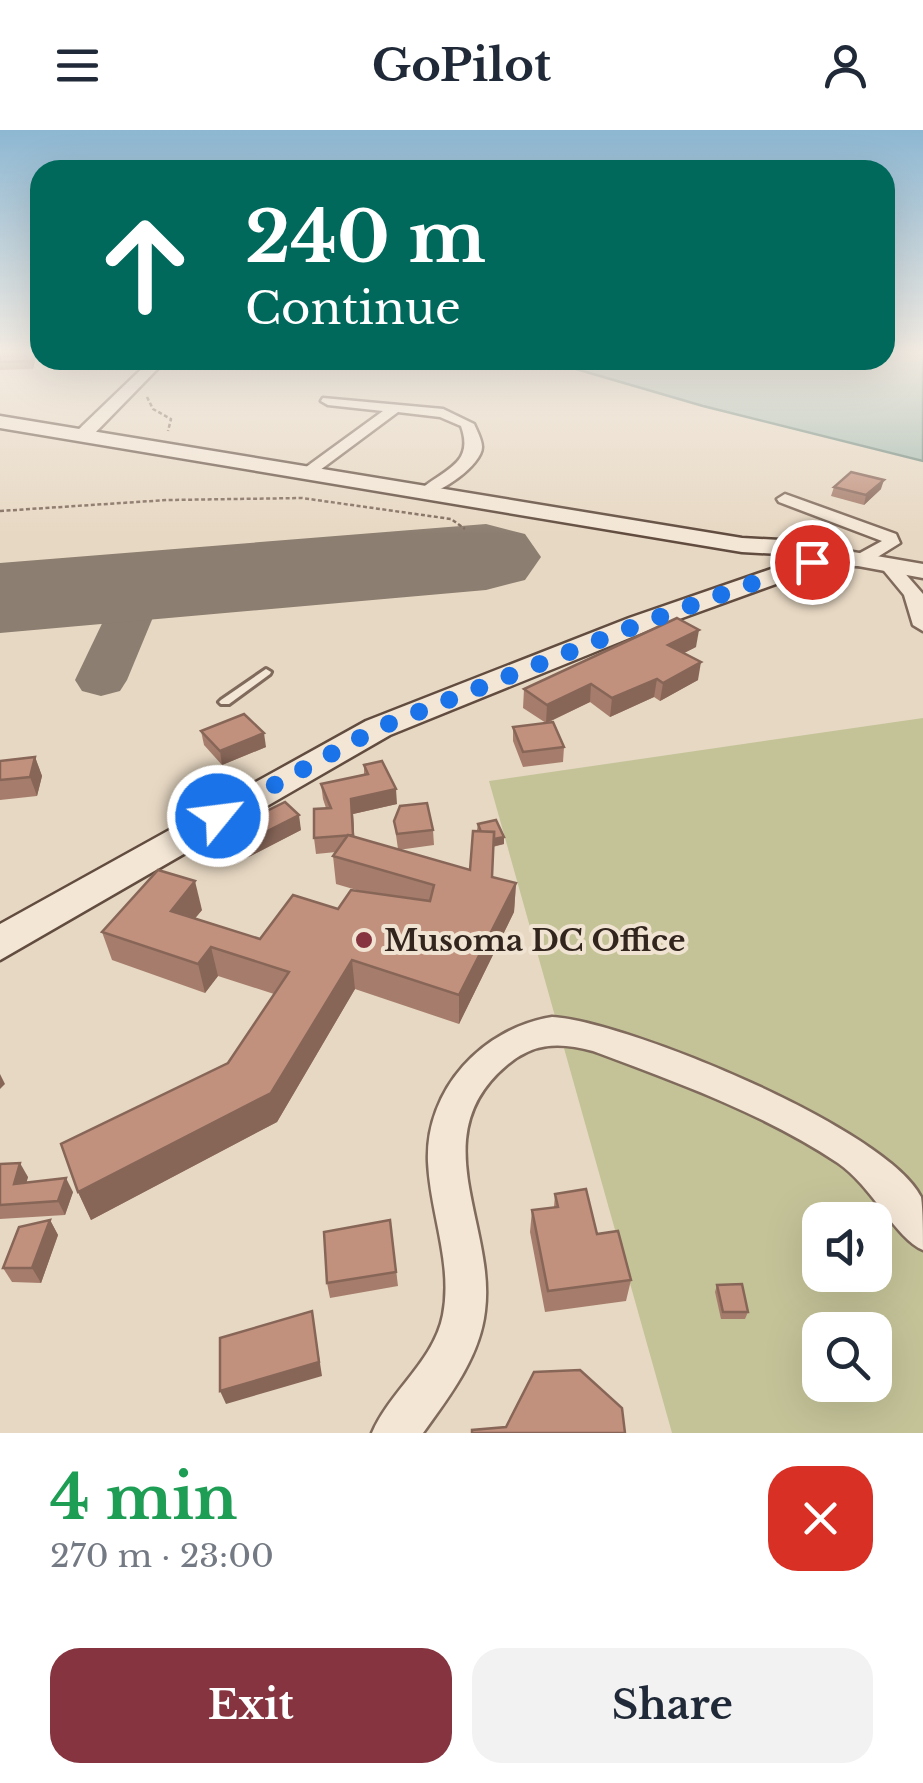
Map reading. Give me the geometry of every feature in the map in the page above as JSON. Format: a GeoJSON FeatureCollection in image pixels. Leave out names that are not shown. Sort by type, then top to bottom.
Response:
{"type":"FeatureCollection","features":[{"type":"Feature","properties":{"kind":"main road"},"geometry":{"type":"LineString","coordinates":[[0,422],[742,545],[785,560]]}},
{"type":"Feature","properties":{"kind":"main road"},"geometry":{"type":"LineString","coordinates":[[0,944],[154,852],[378,728],[785,560]]}},
{"type":"Feature","properties":{"kind":"street"},"geometry":{"type":"LineString","coordinates":[[84,435],[106,413]]}},
{"type":"Feature","properties":{"kind":"street"},"geometry":{"type":"LineString","coordinates":[[307,473],[390,413]]}},
{"type":"Feature","properties":{"kind":"street"},"geometry":{"type":"LineString","coordinates":[[428,491],[472,456],[476,446],[472,433],[456,416],[432,413]]}},
{"type":"Feature","properties":{"kind":"street"},"geometry":{"type":"LineString","coordinates":[[785,499],[890,538],[891,543],[858,562]]}},
{"type":"Feature","properties":{"kind":"street"},"geometry":{"type":"LineString","coordinates":[[785,560],[858,562],[923,571]]}},
{"type":"Feature","properties":{"kind":"street"},"geometry":{"type":"LineString","coordinates":[[889,566],[912,594],[923,625]]}},
{"type":"Feature","properties":{"kind":"street"},"geometry":{"type":"LineString","coordinates":[[396,1433],[444,1362],[463,1320],[468,1280],[446,1154],[452,1119],[473,1078],[505,1047],[525,1036],[569,1032],[617,1048],[680,1070],[822,1136],[868,1163],[893,1186],[923,1230]]}},
{"type":"Feature","properties":{"kind":"lane"},"geometry":{"type":"LineString","coordinates":[[225,702],[266,672]]}},
{"type":"Feature","properties":{"kind":"path"},"geometry":{"type":"LineString","coordinates":[[164,413],[172,418],[166,437],[197,446],[199,456]]}},
{"type":"Feature","properties":{"kind":"path"},"geometry":{"type":"LineString","coordinates":[[0,511],[166,500],[302,498],[451,520],[465,530]]}},
{"type":"Feature","properties":{"kind":"green space"},"geometry":{"type":"Polygon","coordinates":[[[923,718],[923,1433],[672,1433],[489,781],[923,718]]]}},
{"type":"Feature","properties":{"kind":"shaded area"},"geometry":{"type":"Polygon","coordinates":[[[730,413],[923,413],[923,461],[730,413]]]}},
{"type":"Feature","properties":{"kind":"building"},"geometry":{"type":"Polygon","coordinates":[[[851,472],[884,480],[866,495],[834,487],[851,472]]]}},
{"type":"Feature","properties":{"kind":"building"},"geometry":{"type":"Polygon","coordinates":[[[677,618],[699,630],[668,645],[701,662],[663,683],[657,679],[612,698],[591,684],[547,705],[524,689],[677,618]]]}},
{"type":"Feature","properties":{"kind":"building"},"geometry":{"type":"Polygon","coordinates":[[[244,714],[264,733],[220,751],[201,731],[244,714]]]}},
{"type":"Feature","properties":{"kind":"building"},"geometry":{"type":"Polygon","coordinates":[[[553,722],[564,747],[523,752],[513,727],[553,722]]]}},
{"type":"Feature","properties":{"kind":"building"},"geometry":{"type":"Polygon","coordinates":[[[35,757],[30,777],[0,780],[0,761],[35,757]]]}},
{"type":"Feature","properties":{"kind":"building"},"geometry":{"type":"Polygon","coordinates":[[[382,761],[396,789],[351,799],[353,835],[314,838],[314,809],[331,808],[321,784],[368,774],[364,765],[382,761]]]}},
{"type":"Feature","properties":{"kind":"building"},"geometry":{"type":"Polygon","coordinates":[[[285,802],[299,815],[234,848],[220,834],[285,802]]]}},
{"type":"Feature","properties":{"kind":"building"},"geometry":{"type":"Polygon","coordinates":[[[427,803],[433,830],[397,834],[394,821],[400,806],[427,803]]]}},
{"type":"Feature","properties":{"kind":"building"},"geometry":{"type":"Polygon","coordinates":[[[496,820],[504,837],[494,839],[494,832],[481,832],[478,824],[496,820]]]}},
{"type":"Feature","properties":{"kind":"building"},"geometry":{"type":"Polygon","coordinates":[[[473,831],[494,832],[492,877],[516,883],[459,995],[352,960],[271,1093],[78,1192],[61,1144],[228,1063],[289,972],[211,947],[198,964],[102,932],[158,870],[195,881],[171,911],[260,939],[293,895],[338,909],[351,890],[430,901],[434,885],[333,856],[348,835],[470,870],[473,831]]]}},
{"type":"Feature","properties":{"kind":"building"},"geometry":{"type":"Polygon","coordinates":[[[20,1163],[14,1184],[66,1178],[58,1201],[0,1205],[0,1164],[20,1163]]]}},
{"type":"Feature","properties":{"kind":"building"},"geometry":{"type":"Polygon","coordinates":[[[586,1189],[597,1234],[618,1231],[631,1280],[548,1291],[532,1210],[558,1207],[555,1194],[586,1189]]]}},
{"type":"Feature","properties":{"kind":"building"},"geometry":{"type":"Polygon","coordinates":[[[50,1220],[32,1268],[3,1268],[19,1227],[50,1220]]]}},
{"type":"Feature","properties":{"kind":"building"},"geometry":{"type":"Polygon","coordinates":[[[390,1220],[396,1272],[327,1283],[324,1232],[390,1220]]]}},
{"type":"Feature","properties":{"kind":"building"},"geometry":{"type":"Polygon","coordinates":[[[742,1284],[748,1312],[723,1312],[717,1285],[742,1284]]]}},
{"type":"Feature","properties":{"kind":"building"},"geometry":{"type":"Polygon","coordinates":[[[312,1311],[319,1362],[220,1391],[220,1338],[312,1311]]]}},
{"type":"Feature","properties":{"kind":"building"},"geometry":{"type":"Polygon","coordinates":[[[580,1370],[622,1408],[625,1433],[472,1433],[506,1427],[534,1372],[580,1370]]]}},
{"type":"Feature","properties":{"kind":"taxiway"},"geometry":{"type":"LineString","coordinates":[[101,680],[143,586]]}},
{"type":"Feature","properties":{"kind":"runway"},"geometry":{"type":"LineString","coordinates":[[0,598],[486,557]]}},
{"type":"Feature","properties":{"kind":"place","name":"Musoma DC Office"},"geometry":{"type":"Point","coordinates":[364,940]}},
{"type":"Feature","properties":{"kind":"route"},"geometry":{"type":"LineString","coordinates":[[218,816],[378,728],[530,666],[812,562]]}}]}
